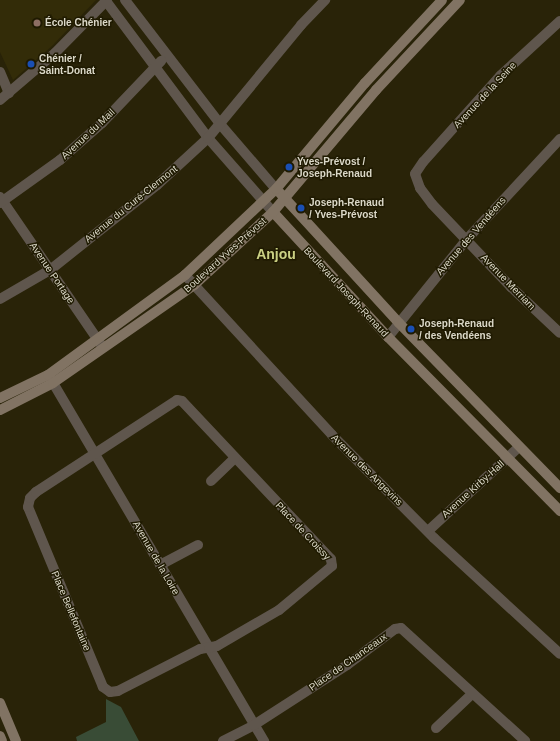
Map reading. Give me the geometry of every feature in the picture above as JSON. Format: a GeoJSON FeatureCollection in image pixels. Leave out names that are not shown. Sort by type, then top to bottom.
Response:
{"type":"FeatureCollection","features":[{"type":"Feature","properties":{"kind":"street","name":"Boulevard Joseph-Renaud"},"geometry":{"type":"LineString","coordinates":[[107,0],[208,138],[272,212],[388,337],[506,459],[560,511]]}},
{"type":"Feature","properties":{"kind":"street"},"geometry":{"type":"LineString","coordinates":[[0,100],[55,53],[107,0]]}},
{"type":"Feature","properties":{"kind":"street","name":"Boulevard Joseph-Renaud"},"geometry":{"type":"LineString","coordinates":[[125,0],[220,124],[276,189],[399,323],[560,488]]}},
{"type":"Feature","properties":{"kind":"street","name":"Avenue du Curé-Clermont"},"geometry":{"type":"LineString","coordinates":[[0,299],[50,270],[158,185],[208,138],[301,25],[325,0]]}},
{"type":"Feature","properties":{"kind":"street","name":"Boulevard Yves-Prévost"},"geometry":{"type":"LineString","coordinates":[[0,398],[51,379],[98,340],[186,275],[264,202],[368,79],[442,0]]}},
{"type":"Feature","properties":{"kind":"street","name":"Boulevard Yves-Prévost"},"geometry":{"type":"LineString","coordinates":[[0,410],[104,349],[194,285],[272,212],[379,88],[460,0]]}},
{"type":"Feature","properties":{"kind":"street","name":"Avenue de la Seine"},"geometry":{"type":"LineString","coordinates":[[415,174],[423,162],[500,76],[560,21]]}},
{"type":"Feature","properties":{"kind":"street","name":"Avenue du Mail"},"geometry":{"type":"LineString","coordinates":[[1,200],[60,160],[102,123],[166,55]]}},
{"type":"Feature","properties":{"kind":"street"},"geometry":{"type":"LineString","coordinates":[[0,72],[9,93]]}},
{"type":"Feature","properties":{"kind":"street"},"geometry":{"type":"LineString","coordinates":[[368,79],[379,88]]}},
{"type":"Feature","properties":{"kind":"street","name":"Avenue des Vendéens"},"geometry":{"type":"LineString","coordinates":[[388,337],[466,239],[560,139]]}},
{"type":"Feature","properties":{"kind":"street","name":"Avenue Merriam"},"geometry":{"type":"LineString","coordinates":[[415,174],[420,188],[466,239],[511,287],[560,333]]}},
{"type":"Feature","properties":{"kind":"street","name":"Avenue Portage"},"geometry":{"type":"LineString","coordinates":[[1,200],[104,349]]}},
{"type":"Feature","properties":{"kind":"street","name":"Avenue des Angevins"},"geometry":{"type":"LineString","coordinates":[[186,275],[332,435],[428,531],[560,654]]}},
{"type":"Feature","properties":{"kind":"street","name":"Avenue de la Loire"},"geometry":{"type":"LineString","coordinates":[[51,379],[264,741]]}},
{"type":"Feature","properties":{"kind":"street","name":"Place de Croissy"},"geometry":{"type":"LineString","coordinates":[[96,455],[177,400],[182,401],[331,559],[332,566],[279,610],[217,646],[209,647]]}},
{"type":"Feature","properties":{"kind":"street","name":"Avenue Kirby-Hall"},"geometry":{"type":"LineString","coordinates":[[428,531],[519,447]]}},
{"type":"Feature","properties":{"kind":"street","name":"Place Bellefontaine"},"geometry":{"type":"LineString","coordinates":[[96,455],[36,492],[30,498],[28,507],[103,687],[110,692],[118,691],[200,649],[209,647]]}},
{"type":"Feature","properties":{"kind":"street"},"geometry":{"type":"LineString","coordinates":[[211,481],[235,458]]}},
{"type":"Feature","properties":{"kind":"street"},"geometry":{"type":"LineString","coordinates":[[160,565],[198,545]]}},
{"type":"Feature","properties":{"kind":"street","name":"Place de Chanceaux"},"geometry":{"type":"LineString","coordinates":[[223,741],[254,725],[347,665],[395,629],[406,631],[472,694],[525,741]]}},
{"type":"Feature","properties":{"kind":"street"},"geometry":{"type":"LineString","coordinates":[[436,728],[472,694]]}},
{"type":"Feature","properties":{"kind":"street"},"geometry":{"type":"LineString","coordinates":[[0,703],[16,741]]}},
{"type":"Feature","properties":{"kind":"street"},"geometry":{"type":"LineString","coordinates":[[0,736],[2,741]]}},
{"type":"Feature","properties":{"kind":"shaded area","name":"École Chénier"},"geometry":{"type":"Polygon","coordinates":[[[0,0],[96,0],[52,46],[13,80],[0,52],[0,0]]]}},
{"type":"Feature","properties":{"kind":"green space"},"geometry":{"type":"Polygon","coordinates":[[[106,699],[121,707],[139,741],[77,741],[76,737],[106,722],[106,699]]]}},
{"type":"Feature","properties":{"kind":"place","name":"École Chénier"},"geometry":{"type":"Point","coordinates":[37,23]}},
{"type":"Feature","properties":{"kind":"place","name":"Chénier / Saint-Donat"},"geometry":{"type":"Point","coordinates":[31,64]}},
{"type":"Feature","properties":{"kind":"place","name":"Yves-Prévost / Joseph-Renaud"},"geometry":{"type":"Point","coordinates":[289,167]}},
{"type":"Feature","properties":{"kind":"place","name":"Joseph-Renaud / Yves-Prévost"},"geometry":{"type":"Point","coordinates":[301,208]}},
{"type":"Feature","properties":{"kind":"place","name":"Joseph-Renaud / des Vendéens"},"geometry":{"type":"Point","coordinates":[411,329]}},
{"type":"Feature","properties":{"kind":"district","name":"Anjou"},"geometry":{"type":"Point","coordinates":[276,254]}}]}
